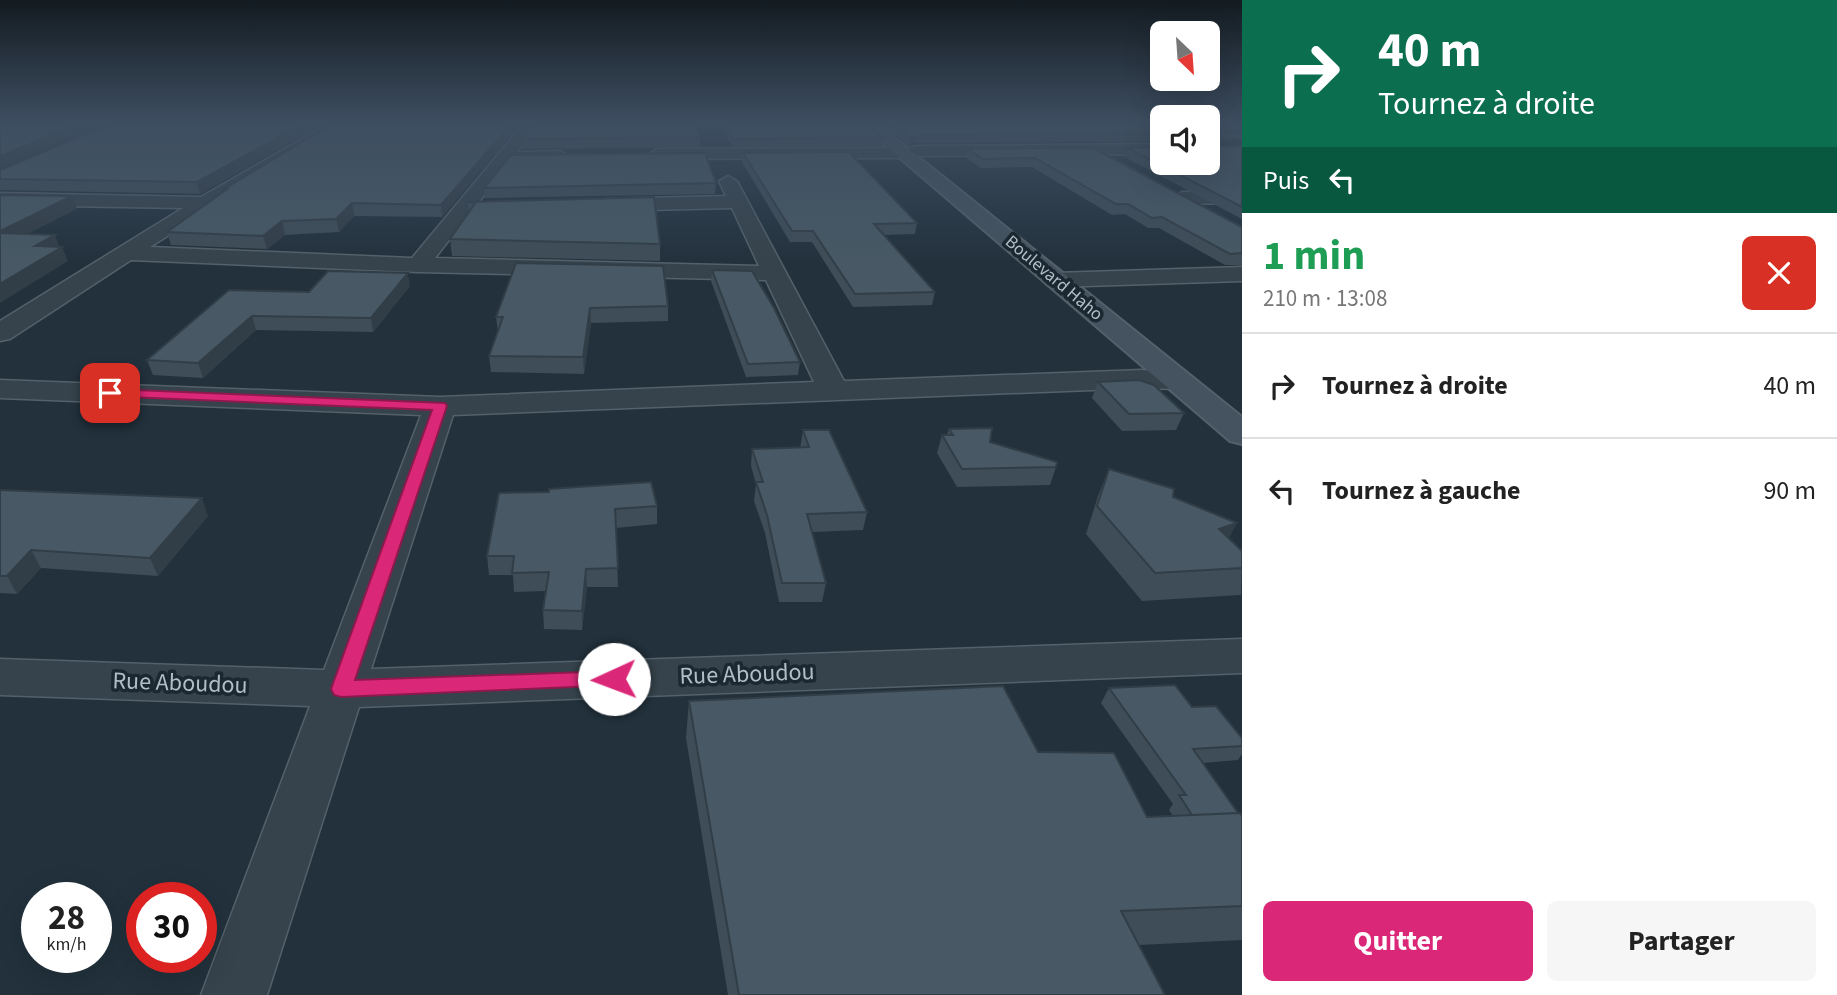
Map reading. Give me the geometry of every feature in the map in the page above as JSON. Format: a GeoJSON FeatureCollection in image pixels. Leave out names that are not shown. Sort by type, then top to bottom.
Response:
{"type":"FeatureCollection","features":[{"type":"Feature","properties":{"kind":"main road","name":"Boulevard Haho"},"geometry":{"type":"LineString","coordinates":[[929,168],[1067,279],[1242,412]]}},
{"type":"Feature","properties":{"kind":"main road","name":"Boulevard Haho"},"geometry":{"type":"LineString","coordinates":[[1067,279],[1177,380],[1242,434]]}},
{"type":"Feature","properties":{"kind":"street"},"geometry":{"type":"LineString","coordinates":[[0,332],[263,168]]}},
{"type":"Feature","properties":{"kind":"street"},"geometry":{"type":"LineString","coordinates":[[418,265],[495,168]]}},
{"type":"Feature","properties":{"kind":"street"},"geometry":{"type":"LineString","coordinates":[[721,168],[833,390]]}},
{"type":"Feature","properties":{"kind":"street"},"geometry":{"type":"LineString","coordinates":[[1218,217],[1176,195],[1242,197]]}},
{"type":"Feature","properties":{"kind":"street"},"geometry":{"type":"LineString","coordinates":[[0,199],[205,203]]}},
{"type":"Feature","properties":{"kind":"street"},"geometry":{"type":"LineString","coordinates":[[588,205],[738,202]]}},
{"type":"Feature","properties":{"kind":"street"},"geometry":{"type":"LineString","coordinates":[[463,207],[491,207]]}},
{"type":"Feature","properties":{"kind":"street"},"geometry":{"type":"LineString","coordinates":[[128,253],[418,265],[774,273]]}},
{"type":"Feature","properties":{"kind":"street"},"geometry":{"type":"LineString","coordinates":[[1067,279],[1242,274]]}},
{"type":"Feature","properties":{"kind":"street"},"geometry":{"type":"LineString","coordinates":[[0,389],[440,406],[1142,379],[1177,380]]}},
{"type":"Feature","properties":{"kind":"street"},"geometry":{"type":"LineString","coordinates":[[234,995],[440,406]]}},
{"type":"Feature","properties":{"kind":"street","name":"Rue Aboudou"},"geometry":{"type":"LineString","coordinates":[[0,677],[341,689],[1242,656]]}},
{"type":"Feature","properties":{"kind":"building"},"geometry":{"type":"Polygon","coordinates":[[[222,168],[197,182],[0,179],[0,170],[222,168]]]}},
{"type":"Feature","properties":{"kind":"building"},"geometry":{"type":"Polygon","coordinates":[[[258,168],[473,168],[441,205],[352,203],[336,219],[282,221],[263,236],[167,232],[227,189],[224,189],[258,168]]]}},
{"type":"Feature","properties":{"kind":"building"},"geometry":{"type":"Polygon","coordinates":[[[500,168],[711,168],[716,183],[484,188],[500,168]]]}},
{"type":"Feature","properties":{"kind":"building"},"geometry":{"type":"Polygon","coordinates":[[[753,168],[865,168],[917,223],[874,224],[935,292],[855,294],[813,231],[792,231],[753,168]]]}},
{"type":"Feature","properties":{"kind":"building"},"geometry":{"type":"Polygon","coordinates":[[[1053,168],[1132,168],[1242,227],[1242,253],[1230,254],[1162,217],[1152,218],[1128,204],[1116,204],[1053,168]]]}},
{"type":"Feature","properties":{"kind":"building"},"geometry":{"type":"Polygon","coordinates":[[[1220,168],[1242,168],[1242,207],[1180,175],[1220,175],[1220,168]]]}},
{"type":"Feature","properties":{"kind":"building"},"geometry":{"type":"Polygon","coordinates":[[[0,195],[72,196],[0,231],[0,195]]]}},
{"type":"Feature","properties":{"kind":"building"},"geometry":{"type":"Polygon","coordinates":[[[654,197],[660,244],[450,239],[476,202],[468,202],[654,197]]]}},
{"type":"Feature","properties":{"kind":"building"},"geometry":{"type":"Polygon","coordinates":[[[0,233],[55,235],[35,246],[62,247],[0,284],[0,233]]]}},
{"type":"Feature","properties":{"kind":"building"},"geometry":{"type":"Polygon","coordinates":[[[516,263],[663,266],[668,306],[590,308],[583,357],[489,356],[503,317],[496,317],[516,263]]]}},
{"type":"Feature","properties":{"kind":"building"},"geometry":{"type":"Polygon","coordinates":[[[712,270],[752,271],[774,308],[800,362],[748,364],[712,270]]]}},
{"type":"Feature","properties":{"kind":"building"},"geometry":{"type":"Polygon","coordinates":[[[328,271],[408,273],[371,318],[252,316],[198,363],[147,360],[229,290],[309,292],[328,271]]]}},
{"type":"Feature","properties":{"kind":"building"},"geometry":{"type":"Polygon","coordinates":[[[1139,380],[1154,385],[1184,413],[1129,414],[1098,382],[1139,380]]]}},
{"type":"Feature","properties":{"kind":"building"},"geometry":{"type":"Polygon","coordinates":[[[992,428],[990,442],[1057,462],[1056,467],[962,469],[942,435],[953,435],[949,429],[992,428]]]}},
{"type":"Feature","properties":{"kind":"building"},"geometry":{"type":"Polygon","coordinates":[[[803,430],[829,430],[867,512],[807,514],[826,583],[782,583],[767,515],[756,482],[763,482],[752,449],[809,447],[803,430]]]}},
{"type":"Feature","properties":{"kind":"building"},"geometry":{"type":"Polygon","coordinates":[[[1109,469],[1174,489],[1173,497],[1237,523],[1219,529],[1242,551],[1242,568],[1155,573],[1097,506],[1109,469]]]}},
{"type":"Feature","properties":{"kind":"building"},"geometry":{"type":"Polygon","coordinates":[[[651,482],[657,506],[615,509],[618,568],[586,569],[582,611],[543,610],[549,572],[512,573],[514,556],[487,556],[499,493],[549,492],[549,489],[651,482]]]}},
{"type":"Feature","properties":{"kind":"building"},"geometry":{"type":"Polygon","coordinates":[[[0,490],[202,498],[150,558],[31,550],[7,576],[0,576],[0,490]]]}},
{"type":"Feature","properties":{"kind":"building"},"geometry":{"type":"Polygon","coordinates":[[[1175,685],[1192,707],[1216,706],[1242,738],[1242,746],[1193,749],[1238,813],[1192,815],[1179,795],[1186,795],[1109,688],[1175,685]]]}},
{"type":"Feature","properties":{"kind":"building"},"geometry":{"type":"Polygon","coordinates":[[[1003,686],[1038,752],[1114,753],[1147,817],[1240,813],[1242,906],[1121,911],[1165,995],[739,995],[689,701],[1003,686]]]}},
{"type":"Feature","properties":{"kind":"route"},"geometry":{"type":"LineString","coordinates":[[110,393],[440,406],[341,689],[614,679]]}}]}
